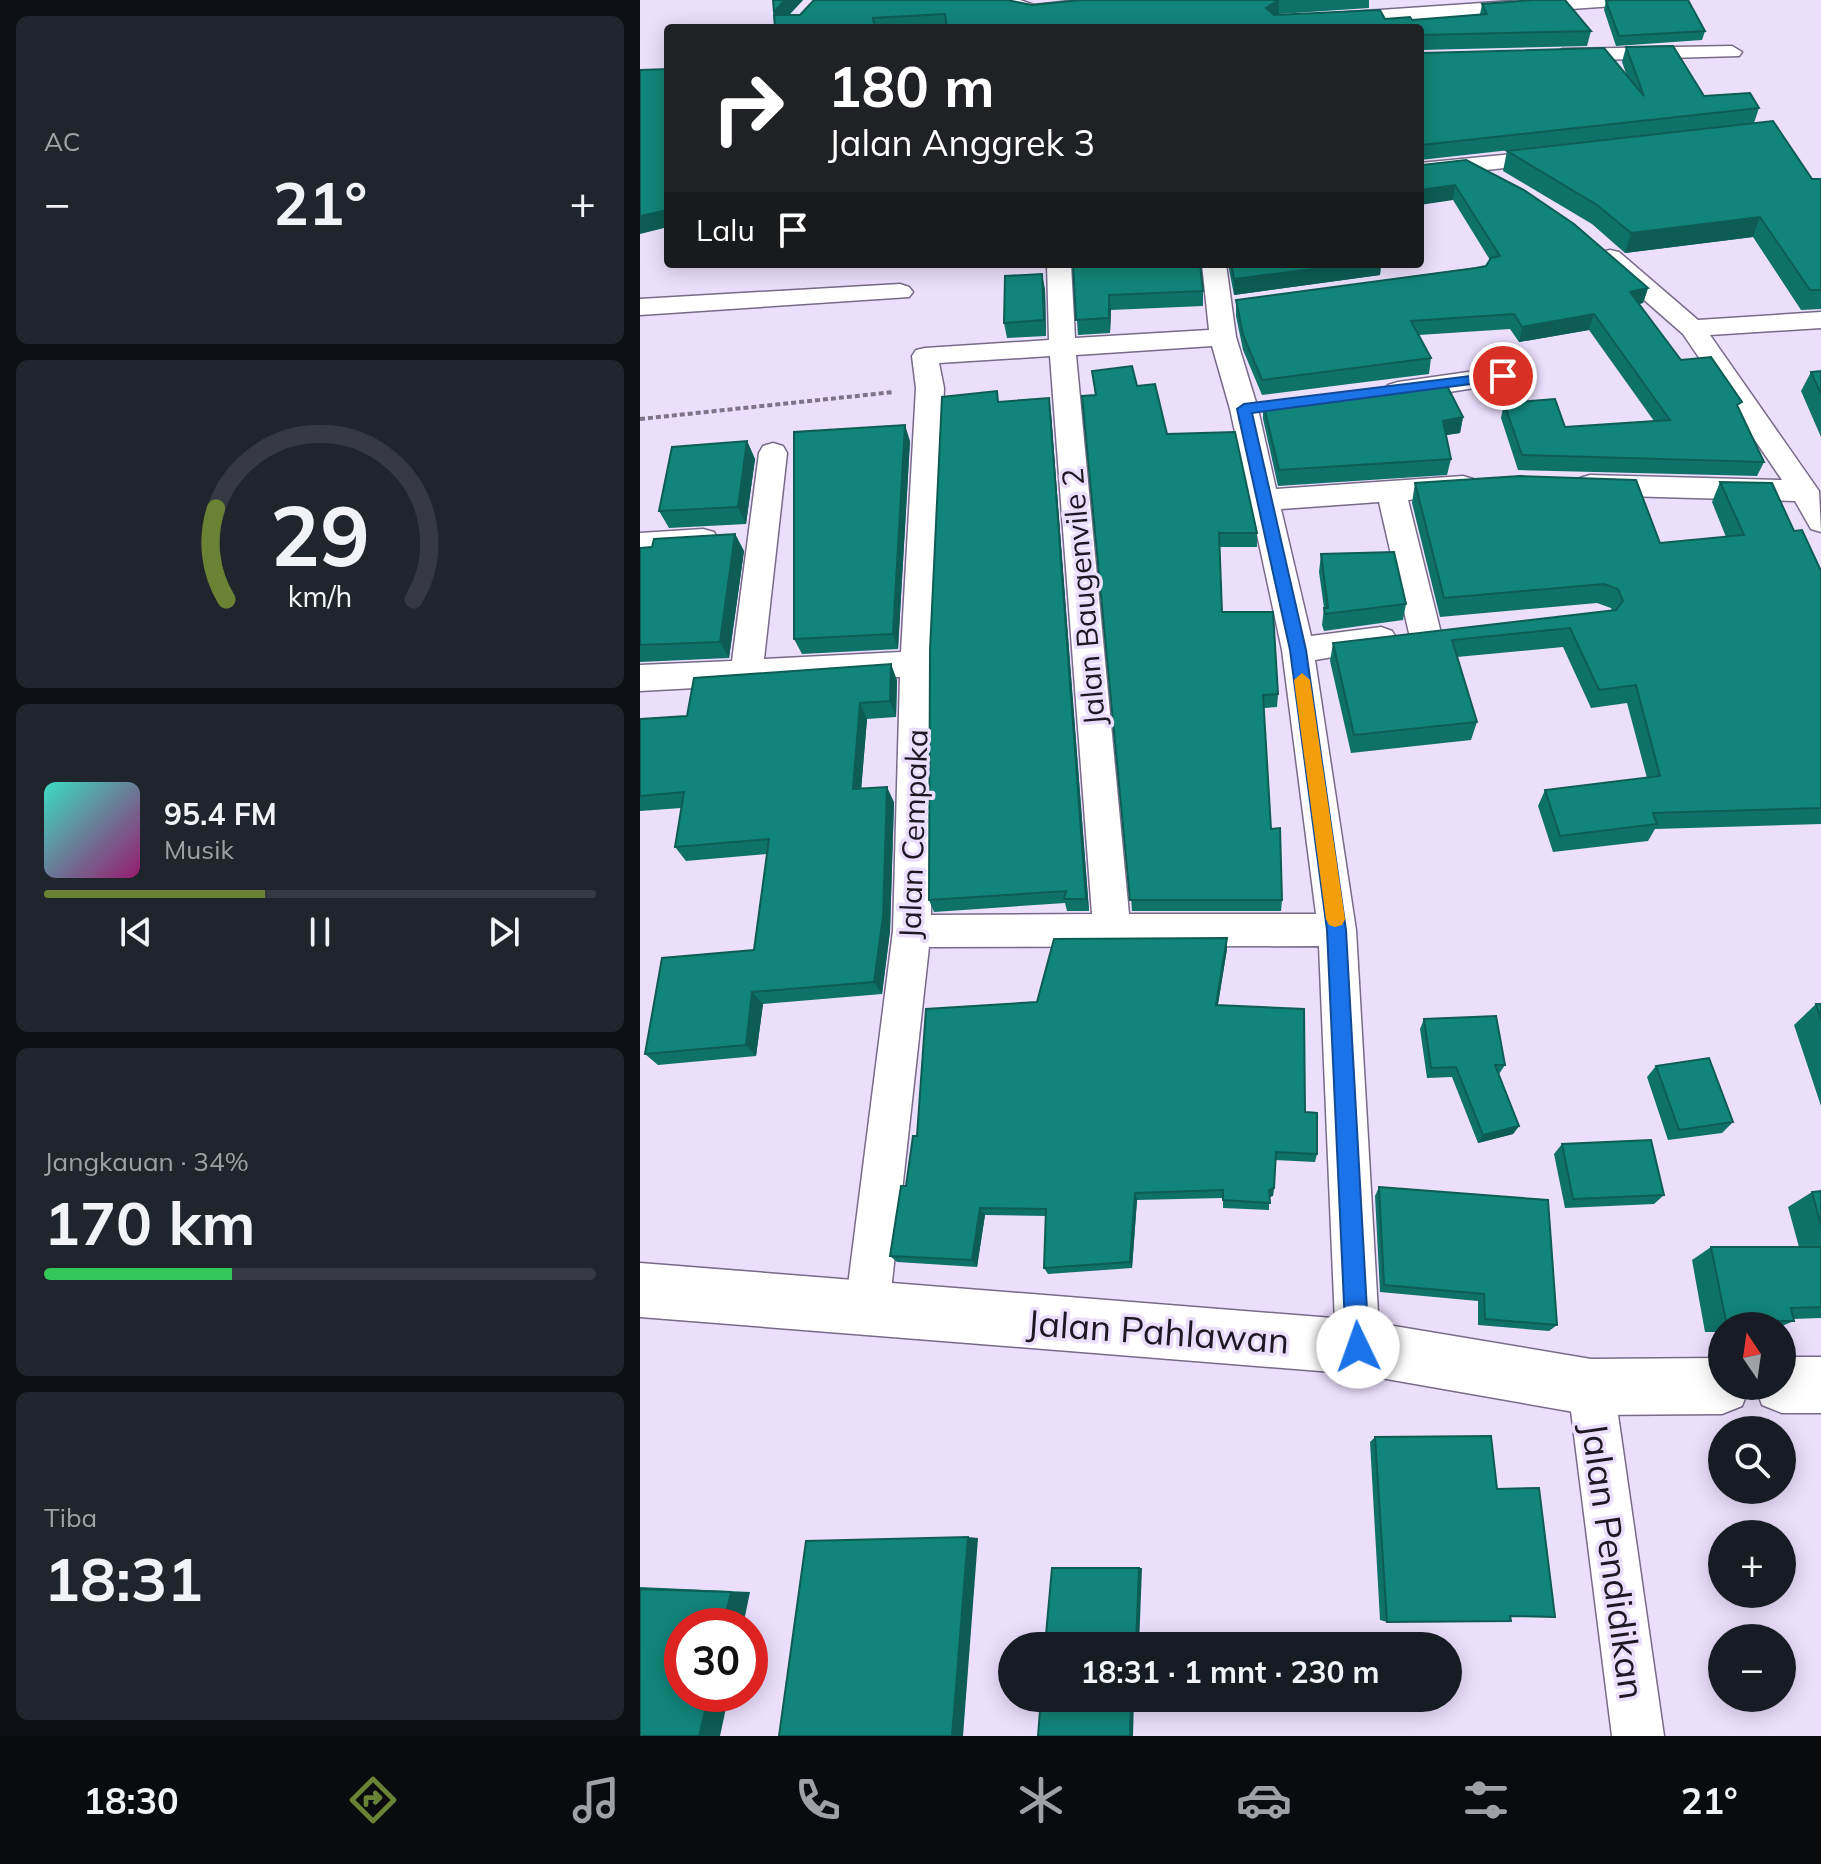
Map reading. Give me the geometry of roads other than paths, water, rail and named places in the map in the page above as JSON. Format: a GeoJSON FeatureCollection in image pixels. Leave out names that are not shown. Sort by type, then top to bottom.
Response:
{"type":"FeatureCollection","features":[{"type":"Feature","properties":{"kind":"street"},"geometry":{"type":"LineString","coordinates":[[1009,0],[1018,9],[1034,11],[1136,0]]}},
{"type":"Feature","properties":{"kind":"street"},"geometry":{"type":"LineString","coordinates":[[1310,21],[1614,0]]}},
{"type":"Feature","properties":{"kind":"street"},"geometry":{"type":"LineString","coordinates":[[1542,55],[1732,52]]}},
{"type":"Feature","properties":{"kind":"street"},"geometry":{"type":"LineString","coordinates":[[1424,170],[1578,154]]}},
{"type":"Feature","properties":{"kind":"street"},"geometry":{"type":"LineString","coordinates":[[1470,166],[1506,185]]}},
{"type":"Feature","properties":{"kind":"street"},"geometry":{"type":"LineString","coordinates":[[1591,241],[1692,328],[1804,491],[1821,522]]}},
{"type":"Feature","properties":{"kind":"street"},"geometry":{"type":"LineString","coordinates":[[640,307],[897,304],[900,268]]}},
{"type":"Feature","properties":{"kind":"street","name":"Jalan Baugenvile 2"},"geometry":{"type":"LineString","coordinates":[[1059,268],[1062,346],[1112,930]]}},
{"type":"Feature","properties":{"kind":"street"},"geometry":{"type":"LineString","coordinates":[[1215,268],[1259,407],[1265,500],[1298,650],[1337,930],[1358,1347]]}},
{"type":"Feature","properties":{"kind":"street"},"geometry":{"type":"LineString","coordinates":[[1062,346],[1231,315]]}},
{"type":"Feature","properties":{"kind":"street"},"geometry":{"type":"LineString","coordinates":[[1692,328],[1821,320]]}},
{"type":"Feature","properties":{"kind":"street","name":"Jalan Cempaka"},"geometry":{"type":"LineString","coordinates":[[867,1309],[912,931],[916,664],[927,372],[1062,346]]}},
{"type":"Feature","properties":{"kind":"street"},"geometry":{"type":"LineString","coordinates":[[1366,395],[1503,376]]}},
{"type":"Feature","properties":{"kind":"street"},"geometry":{"type":"LineString","coordinates":[[747,671],[773,453]]}},
{"type":"Feature","properties":{"kind":"street"},"geometry":{"type":"LineString","coordinates":[[1265,500],[1491,484]]}},
{"type":"Feature","properties":{"kind":"street"},"geometry":{"type":"LineString","coordinates":[[1561,485],[1804,491]]}},
{"type":"Feature","properties":{"kind":"street"},"geometry":{"type":"LineString","coordinates":[[1391,492],[1425,633]]}},
{"type":"Feature","properties":{"kind":"street"},"geometry":{"type":"LineString","coordinates":[[640,544],[761,537]]}},
{"type":"Feature","properties":{"kind":"street"},"geometry":{"type":"LineString","coordinates":[[1298,650],[1456,631]]}},
{"type":"Feature","properties":{"kind":"street"},"geometry":{"type":"LineString","coordinates":[[640,678],[916,664]]}},
{"type":"Feature","properties":{"kind":"street"},"geometry":{"type":"LineString","coordinates":[[912,931],[1337,930]]}},
{"type":"Feature","properties":{"kind":"street","name":"Jalan Pahlawan"},"geometry":{"type":"LineString","coordinates":[[642,1300],[867,1309],[1358,1347],[1591,1387],[1708,1386]]}},
{"type":"Feature","properties":{"kind":"street"},"geometry":{"type":"LineString","coordinates":[[1796,1385],[1821,1385]]}},
{"type":"Feature","properties":{"kind":"street","name":"Jalan Pendidikan"},"geometry":{"type":"LineString","coordinates":[[1591,1387],[1638,1736]]}}]}
